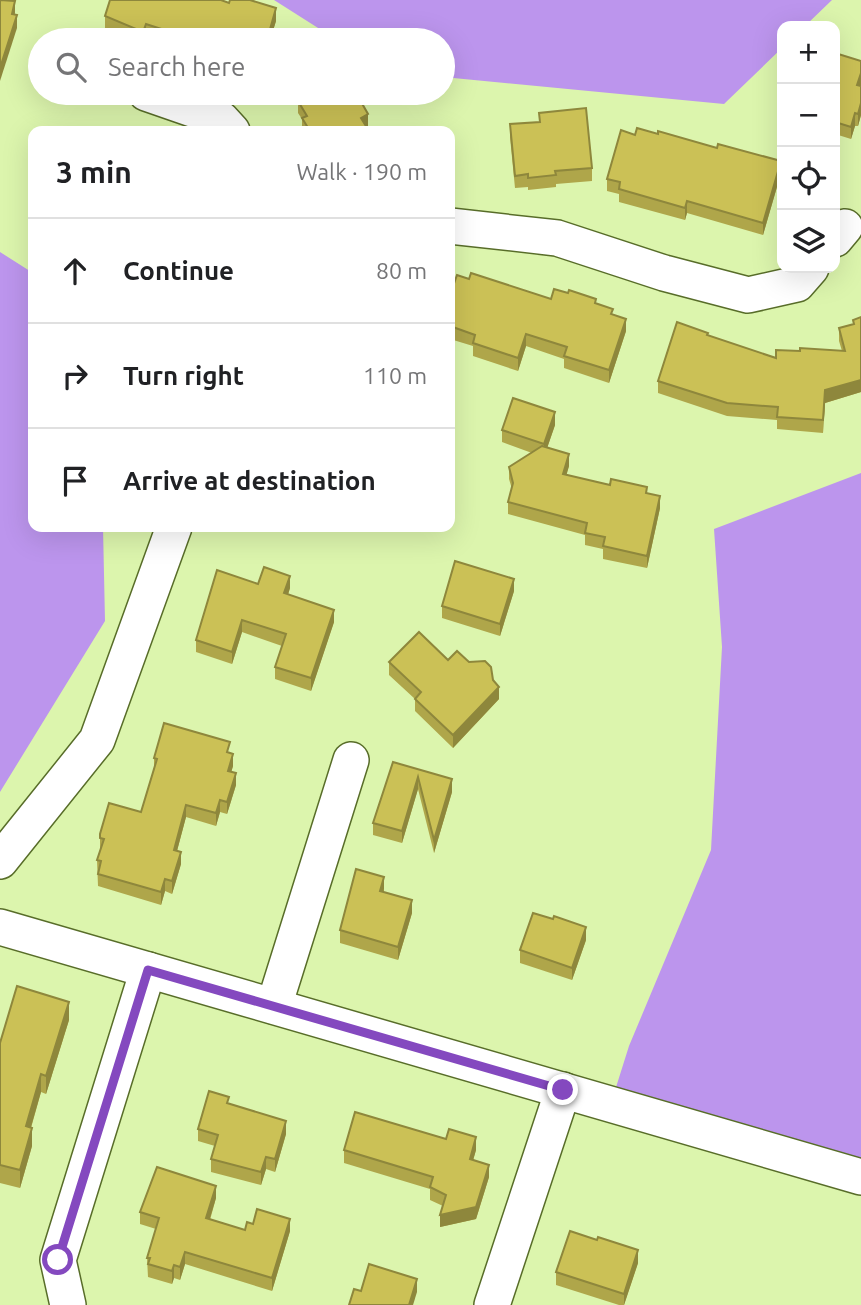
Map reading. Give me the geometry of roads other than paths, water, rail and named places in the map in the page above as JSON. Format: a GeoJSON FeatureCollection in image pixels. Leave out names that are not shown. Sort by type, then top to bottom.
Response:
{"type":"FeatureCollection","features":[{"type":"Feature","properties":{"kind":"street"},"geometry":{"type":"LineString","coordinates":[[181,105],[221,119],[227,126]]}},
{"type":"Feature","properties":{"kind":"street"},"geometry":{"type":"LineString","coordinates":[[455,227],[557,238],[664,273],[748,295],[797,284],[807,273]]}},
{"type":"Feature","properties":{"kind":"street"},"geometry":{"type":"LineString","coordinates":[[0,861],[97,740],[172,532]]}},
{"type":"Feature","properties":{"kind":"street"},"geometry":{"type":"LineString","coordinates":[[274,1006],[351,760]]}},
{"type":"Feature","properties":{"kind":"street"},"geometry":{"type":"LineString","coordinates":[[0,927],[861,1177]]}},
{"type":"Feature","properties":{"kind":"street"},"geometry":{"type":"LineString","coordinates":[[68,1305],[58,1260],[148,970]]}},
{"type":"Feature","properties":{"kind":"street"},"geometry":{"type":"LineString","coordinates":[[492,1305],[563,1090]]}}]}
